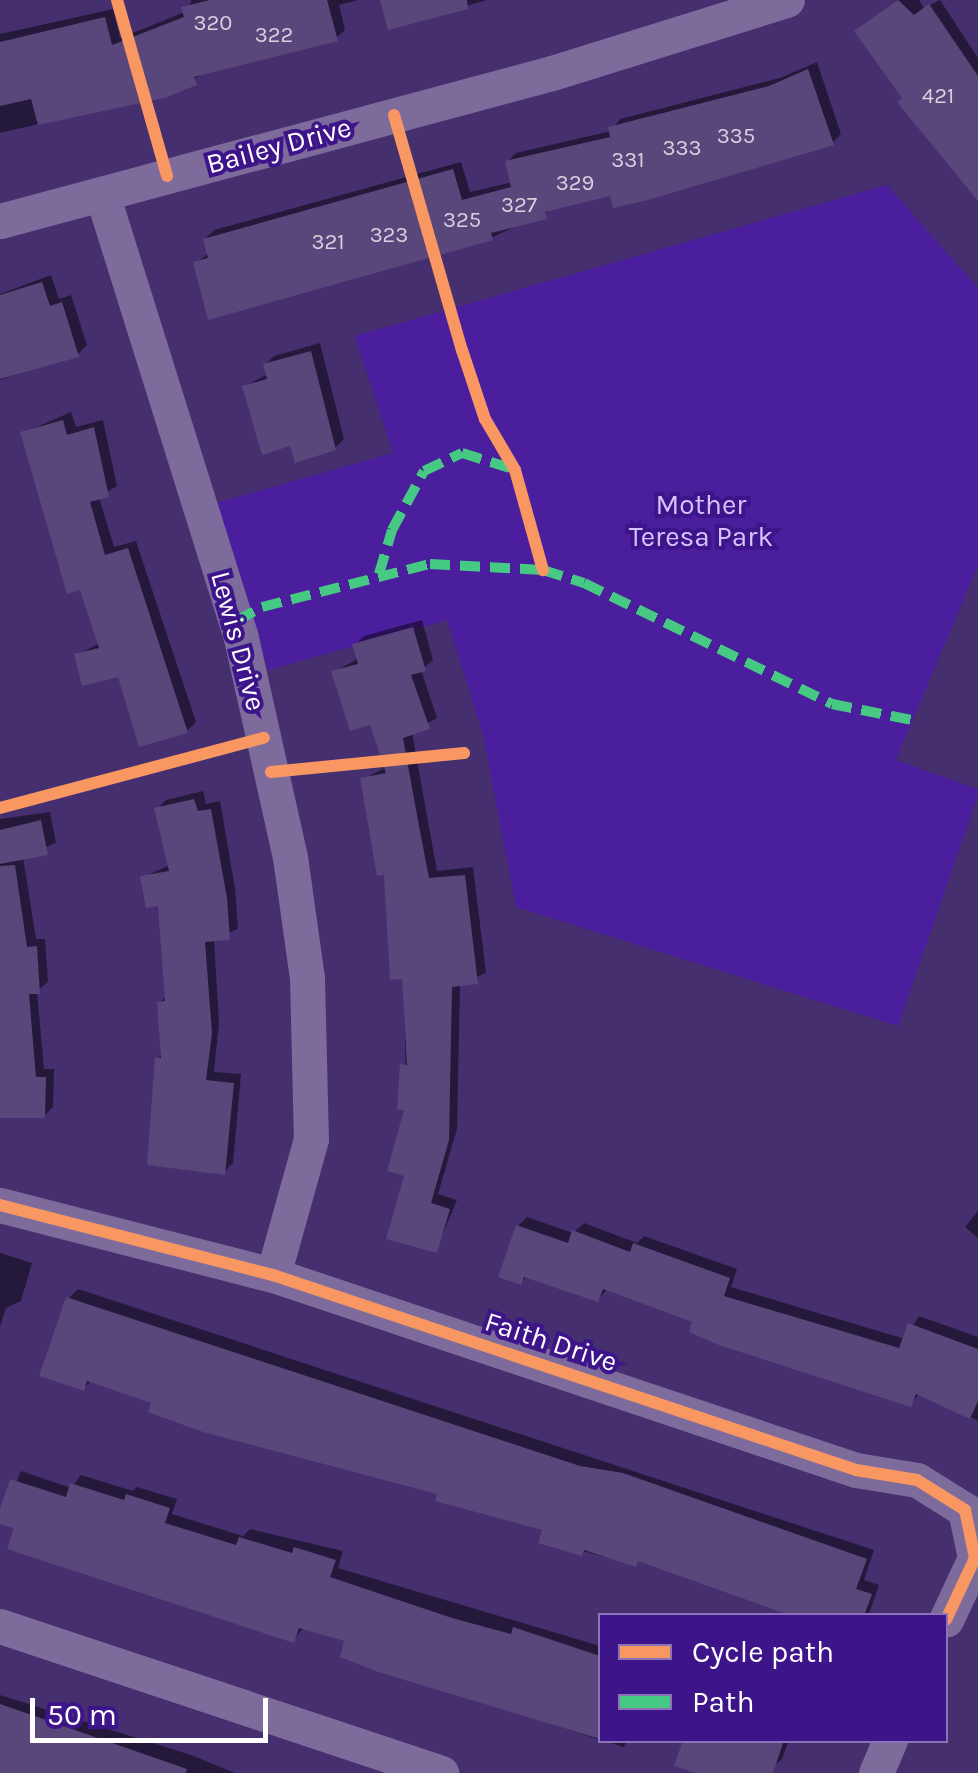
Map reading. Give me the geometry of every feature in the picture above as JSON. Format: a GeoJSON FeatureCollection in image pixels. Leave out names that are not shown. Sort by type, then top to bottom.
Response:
{"type":"FeatureCollection","features":[{"type":"Feature","properties":{"kind":"street","name":"Bailey Drive"},"geometry":{"type":"LineString","coordinates":[[0,221],[552,73],[787,0]]}},
{"type":"Feature","properties":{"kind":"street","name":"Lewis Drive"},"geometry":{"type":"LineString","coordinates":[[102,194],[242,638],[290,857],[307,978],[311,1139],[273,1276]]}},
{"type":"Feature","properties":{"kind":"street","name":"Faith Drive"},"geometry":{"type":"LineString","coordinates":[[0,1205],[273,1276],[949,1494],[965,1510],[975,1558],[948,1616]]}},
{"type":"Feature","properties":{"kind":"street"},"geometry":{"type":"LineString","coordinates":[[0,1626],[441,1773]]}},
{"type":"Feature","properties":{"kind":"street"},"geometry":{"type":"LineString","coordinates":[[876,1773],[889,1743]]}},
{"type":"Feature","properties":{"kind":"green space","name":"Mother Teresa Park"},"geometry":{"type":"Polygon","coordinates":[[[887,185],[978,288],[978,565],[896,760],[978,789],[978,795],[898,1026],[516,907],[483,734],[447,620],[268,670],[216,503],[393,453],[355,336],[887,185]]]}},
{"type":"Feature","properties":{"kind":"building"},"geometry":{"type":"Polygon","coordinates":[[[210,0],[327,0],[338,41],[194,77],[197,85],[164,98],[38,125],[31,99],[0,106],[0,42],[105,17],[112,45],[184,17],[181,7],[210,0]]]}},
{"type":"Feature","properties":{"kind":"building"},"geometry":{"type":"Polygon","coordinates":[[[380,0],[467,0],[468,9],[388,30],[380,0]]]}},
{"type":"Feature","properties":{"kind":"building"},"geometry":{"type":"Polygon","coordinates":[[[898,0],[914,15],[929,4],[978,76],[978,201],[897,102],[902,98],[854,31],[898,0]]]}},
{"type":"Feature","properties":{"kind":"building"},"geometry":{"type":"Polygon","coordinates":[[[808,69],[834,145],[648,200],[613,208],[610,196],[545,212],[547,219],[491,233],[493,240],[208,320],[193,262],[208,258],[203,239],[453,169],[462,200],[511,187],[505,161],[610,137],[608,127],[769,86],[808,69]]]}},
{"type":"Feature","properties":{"kind":"building"},"geometry":{"type":"Polygon","coordinates":[[[42,282],[50,306],[62,302],[79,357],[0,379],[0,295],[42,282]]]}},
{"type":"Feature","properties":{"kind":"building"},"geometry":{"type":"Polygon","coordinates":[[[311,351],[336,450],[295,463],[290,446],[262,455],[242,386],[267,379],[263,364],[311,351]]]}},
{"type":"Feature","properties":{"kind":"building"},"geometry":{"type":"Polygon","coordinates":[[[63,420],[67,435],[94,427],[109,497],[90,502],[105,555],[128,548],[188,733],[139,747],[118,677],[82,686],[74,654],[99,648],[80,590],[67,594],[20,432],[63,420]]]}},
{"type":"Feature","properties":{"kind":"building"},"geometry":{"type":"Polygon","coordinates":[[[413,627],[426,671],[411,675],[430,729],[403,738],[419,826],[429,878],[465,875],[478,984],[452,987],[449,1140],[431,1203],[450,1209],[437,1253],[386,1239],[404,1176],[387,1171],[404,1110],[397,1110],[400,1064],[407,1065],[402,979],[390,980],[384,875],[377,876],[360,778],[386,773],[370,725],[350,731],[331,671],[358,664],[352,644],[413,627]]]}},
{"type":"Feature","properties":{"kind":"building"},"geometry":{"type":"Polygon","coordinates":[[[194,799],[198,811],[211,809],[227,898],[230,940],[205,942],[212,1033],[206,1080],[234,1083],[225,1175],[147,1165],[155,1057],[161,1058],[157,1002],[165,1001],[158,906],[146,908],[140,876],[169,871],[154,808],[194,799]]]}},
{"type":"Feature","properties":{"kind":"building"},"geometry":{"type":"Polygon","coordinates":[[[41,820],[48,855],[0,864],[0,830],[41,820]]]}},
{"type":"Feature","properties":{"kind":"building"},"geometry":{"type":"Polygon","coordinates":[[[15,865],[27,947],[37,946],[40,994],[29,994],[36,1077],[46,1077],[45,1118],[0,1118],[0,866],[15,865]]]}},
{"type":"Feature","properties":{"kind":"building"},"geometry":{"type":"Polygon","coordinates":[[[516,1225],[568,1243],[572,1230],[630,1252],[633,1243],[730,1278],[724,1296],[899,1348],[908,1323],[978,1349],[978,1401],[970,1419],[916,1394],[911,1407],[719,1345],[689,1332],[692,1322],[603,1289],[598,1302],[524,1277],[521,1285],[498,1277],[516,1225]]]}},
{"type":"Feature","properties":{"kind":"building"},"geometry":{"type":"Polygon","coordinates":[[[66,1297],[580,1466],[623,1473],[867,1559],[856,1589],[872,1594],[865,1613],[784,1613],[638,1561],[636,1567],[584,1550],[582,1556],[538,1543],[542,1530],[435,1501],[437,1494],[203,1432],[148,1412],[151,1403],[87,1381],[84,1391],[39,1376],[66,1297]]]}},
{"type":"Feature","properties":{"kind":"building"},"geometry":{"type":"Polygon","coordinates":[[[10,1479],[66,1497],[70,1483],[124,1500],[126,1494],[170,1508],[165,1523],[236,1545],[239,1537],[292,1553],[294,1547],[336,1560],[330,1577],[452,1618],[511,1634],[513,1627],[598,1655],[598,1738],[378,1672],[340,1657],[344,1641],[299,1628],[294,1643],[7,1549],[14,1528],[0,1524],[0,1509],[10,1479]]]}},
{"type":"Feature","properties":{"kind":"building"},"geometry":{"type":"Polygon","coordinates":[[[0,1704],[187,1769],[186,1773],[0,1773],[0,1704]]]}},
{"type":"Feature","properties":{"kind":"building"},"geometry":{"type":"Polygon","coordinates":[[[682,1743],[783,1743],[773,1773],[696,1773],[674,1766],[682,1743]]]}},
{"type":"Feature","properties":{"kind":"marked path"},"geometry":{"type":"LineString","coordinates":[[379,574],[392,530],[424,471],[462,453],[513,469]]}},
{"type":"Feature","properties":{"kind":"marked path"},"geometry":{"type":"LineString","coordinates":[[236,621],[262,607],[430,564],[543,570],[584,583],[832,704],[912,720]]}},
{"type":"Feature","properties":{"kind":"cycle path"},"geometry":{"type":"LineString","coordinates":[[117,0],[167,176]]}},
{"type":"Feature","properties":{"kind":"cycle path"},"geometry":{"type":"LineString","coordinates":[[394,115],[462,350],[485,419],[515,470],[543,570]]}},
{"type":"Feature","properties":{"kind":"cycle path"},"geometry":{"type":"LineString","coordinates":[[0,808],[264,738]]}},
{"type":"Feature","properties":{"kind":"cycle path"},"geometry":{"type":"LineString","coordinates":[[271,772],[464,753]]}},
{"type":"Feature","properties":{"kind":"cycle path"},"geometry":{"type":"LineString","coordinates":[[0,1205],[273,1275],[856,1470],[917,1480],[965,1510],[975,1558],[948,1616]]}}]}
